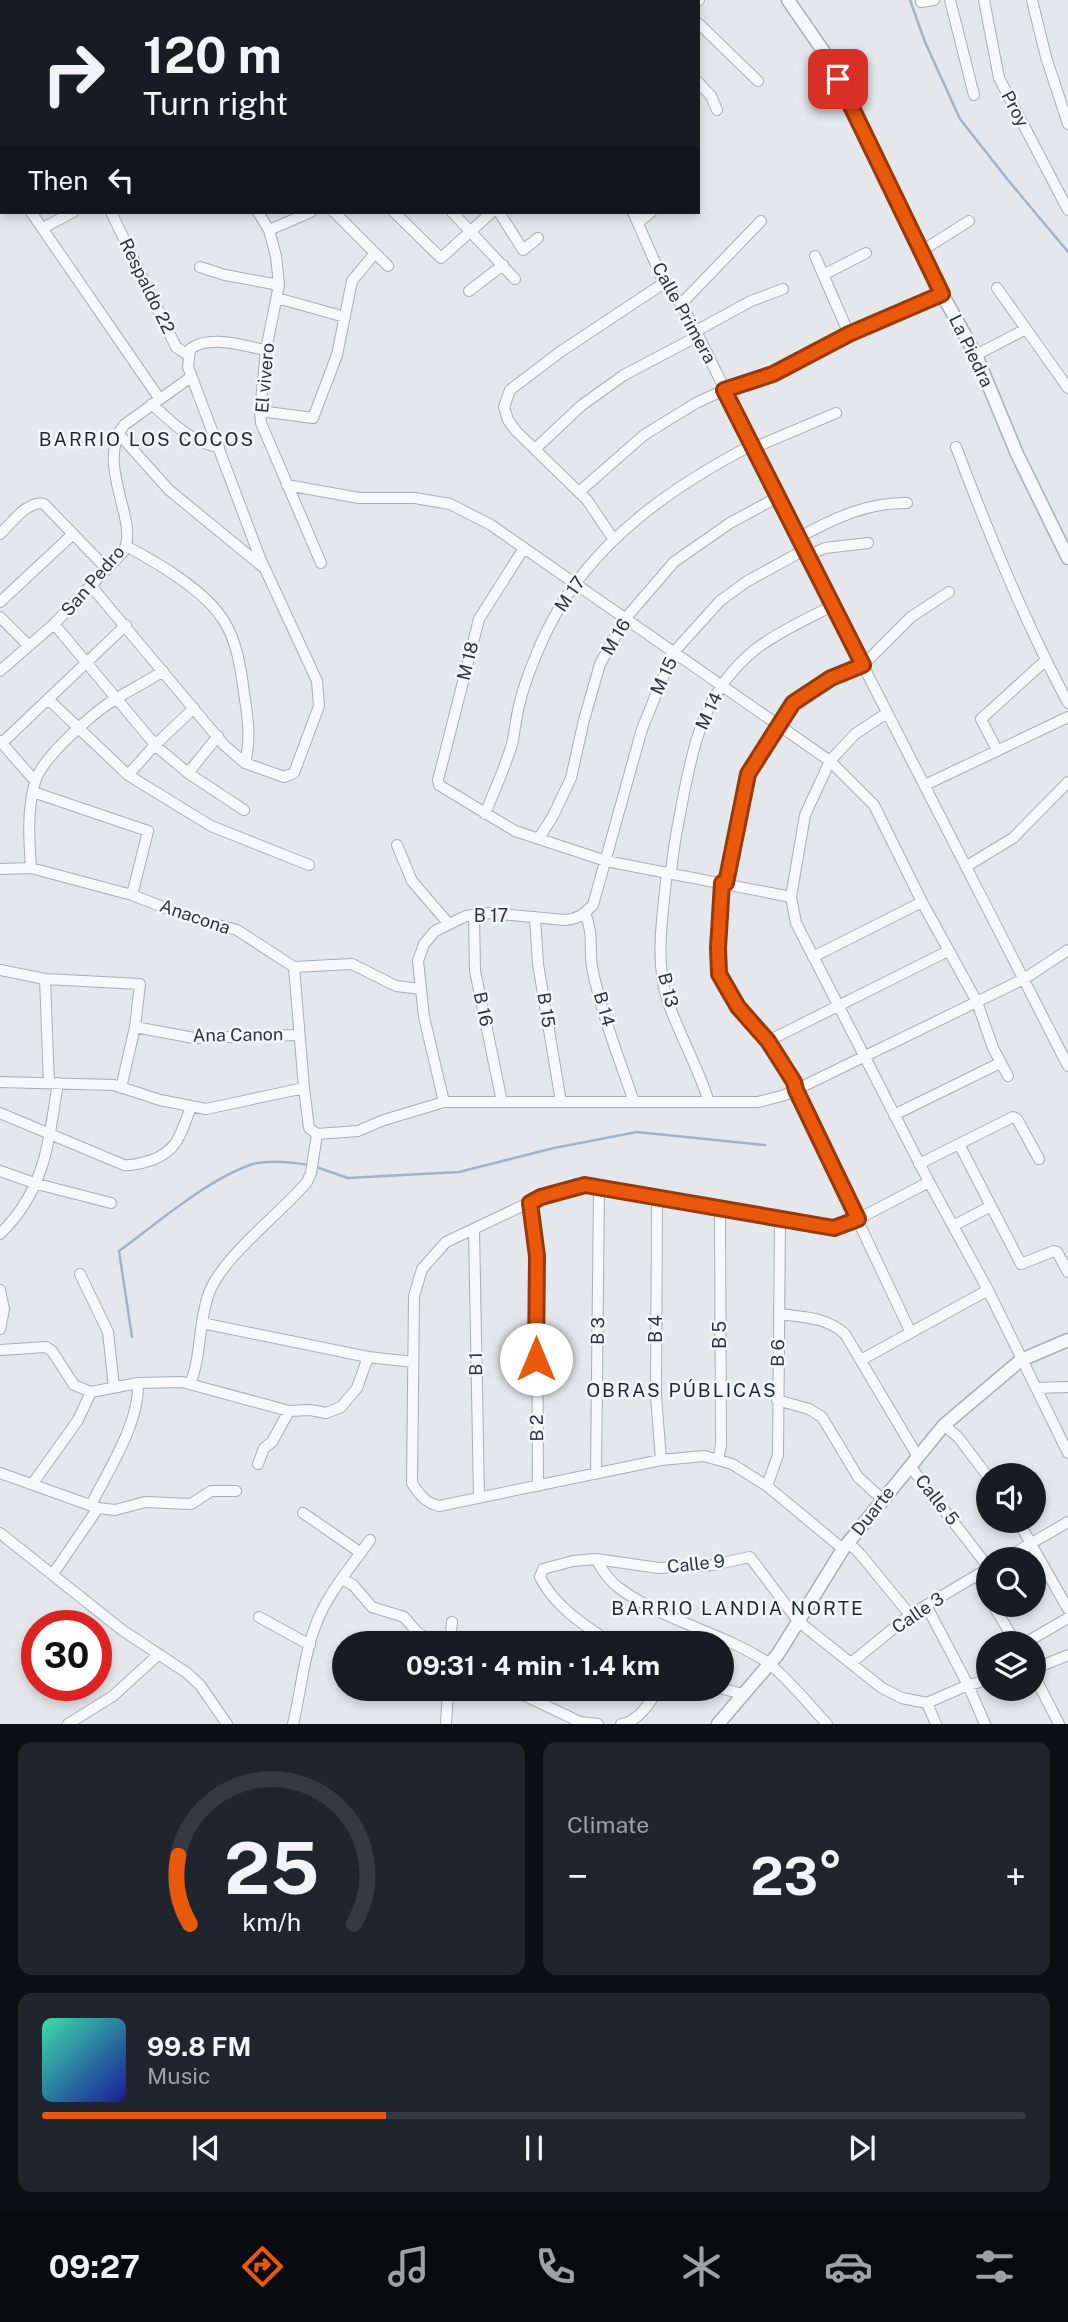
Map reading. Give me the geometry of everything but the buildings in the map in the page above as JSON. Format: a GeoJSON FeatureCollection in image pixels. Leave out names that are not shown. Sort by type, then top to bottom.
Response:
{"type":"FeatureCollection","features":[{"type":"Feature","properties":{"kind":"street","name":"La Piedra"},"geometry":{"type":"LineString","coordinates":[[788,0],[827,55],[942,294],[976,355],[1017,454],[1068,558]]}},
{"type":"Feature","properties":{"kind":"street"},"geometry":{"type":"LineString","coordinates":[[922,2],[934,0]]}},
{"type":"Feature","properties":{"kind":"street"},"geometry":{"type":"LineString","coordinates":[[950,0],[974,95]]}},
{"type":"Feature","properties":{"kind":"street","name":"Proy"},"geometry":{"type":"LineString","coordinates":[[984,0],[999,78],[1068,211]]}},
{"type":"Feature","properties":{"kind":"street"},"geometry":{"type":"LineString","coordinates":[[1032,0],[1046,57],[1068,124]]}},
{"type":"Feature","properties":{"kind":"street"},"geometry":{"type":"LineString","coordinates":[[700,25],[758,81]]}},
{"type":"Feature","properties":{"kind":"street"},"geometry":{"type":"LineString","coordinates":[[700,84],[711,96],[716,110]]}},
{"type":"Feature","properties":{"kind":"street"},"geometry":{"type":"LineString","coordinates":[[32,214],[155,401],[183,432],[219,447]]}},
{"type":"Feature","properties":{"kind":"street"},"geometry":{"type":"LineString","coordinates":[[43,228],[69,214]]}},
{"type":"Feature","properties":{"kind":"street","name":"Respaldo 22"},"geometry":{"type":"LineString","coordinates":[[112,214],[176,347],[188,355]]}},
{"type":"Feature","properties":{"kind":"street","name":"El vivero"},"geometry":{"type":"LineString","coordinates":[[259,214],[269,230],[276,256],[279,285],[266,350],[260,411],[264,434],[321,563]]}},
{"type":"Feature","properties":{"kind":"street"},"geometry":{"type":"LineString","coordinates":[[269,230],[306,214]]}},
{"type":"Feature","properties":{"kind":"street"},"geometry":{"type":"LineString","coordinates":[[336,214],[388,266]]}},
{"type":"Feature","properties":{"kind":"street"},"geometry":{"type":"LineString","coordinates":[[396,214],[439,257],[443,257],[490,214]]}},
{"type":"Feature","properties":{"kind":"street"},"geometry":{"type":"LineString","coordinates":[[454,214],[515,279]]}},
{"type":"Feature","properties":{"kind":"street"},"geometry":{"type":"LineString","coordinates":[[500,214],[523,250],[538,238]]}},
{"type":"Feature","properties":{"kind":"street","name":"Calle Primera"},"geometry":{"type":"LineString","coordinates":[[634,214],[664,282],[681,304],[697,334],[832,606],[1068,1066]]}},
{"type":"Feature","properties":{"kind":"street"},"geometry":{"type":"LineString","coordinates":[[638,223],[649,214]]}},
{"type":"Feature","properties":{"kind":"street"},"geometry":{"type":"LineString","coordinates":[[681,304],[761,221]]}},
{"type":"Feature","properties":{"kind":"street"},"geometry":{"type":"LineString","coordinates":[[923,250],[970,221]]}},
{"type":"Feature","properties":{"kind":"street"},"geometry":{"type":"LineString","coordinates":[[260,411],[313,418],[332,372],[352,281],[374,253]]}},
{"type":"Feature","properties":{"kind":"street"},"geometry":{"type":"LineString","coordinates":[[823,275],[866,254]]}},
{"type":"Feature","properties":{"kind":"street"},"geometry":{"type":"LineString","coordinates":[[815,256],[849,334]]}},
{"type":"Feature","properties":{"kind":"street"},"geometry":{"type":"LineString","coordinates":[[469,292],[503,265]]}},
{"type":"Feature","properties":{"kind":"street"},"geometry":{"type":"LineString","coordinates":[[200,268],[279,285]]}},
{"type":"Feature","properties":{"kind":"street"},"geometry":{"type":"LineString","coordinates":[[614,540],[587,500],[508,420],[504,407],[510,390],[560,352],[664,282]]}},
{"type":"Feature","properties":{"kind":"street"},"geometry":{"type":"LineString","coordinates":[[997,288],[1068,388]]}},
{"type":"Feature","properties":{"kind":"street"},"geometry":{"type":"LineString","coordinates":[[535,449],[582,405],[624,375],[751,301],[783,289]]}},
{"type":"Feature","properties":{"kind":"street"},"geometry":{"type":"LineString","coordinates":[[579,492],[643,435],[696,403],[724,390],[773,374],[849,334],[942,294]]}},
{"type":"Feature","properties":{"kind":"street"},"geometry":{"type":"LineString","coordinates":[[277,298],[345,317]]}},
{"type":"Feature","properties":{"kind":"street"},"geometry":{"type":"LineString","coordinates":[[976,355],[1027,329]]}},
{"type":"Feature","properties":{"kind":"street"},"geometry":{"type":"LineString","coordinates":[[91,586],[218,736],[245,763],[284,777],[294,773],[318,706],[317,681],[265,569],[191,377],[188,355],[190,349],[197,344],[209,341],[266,350]]}},
{"type":"Feature","properties":{"kind":"street"},"geometry":{"type":"LineString","coordinates":[[191,377],[155,401],[124,425],[118,433],[169,490],[265,569]]}},
{"type":"Feature","properties":{"kind":"street","name":"M 17"},"geometry":{"type":"LineString","coordinates":[[485,814],[511,745],[520,699],[551,622],[576,584],[614,540],[673,491],[753,446],[836,413]]}},
{"type":"Feature","properties":{"kind":"street","name":"San Pedro"},"geometry":{"type":"LineString","coordinates":[[0,671],[54,624],[126,546],[126,532],[112,456],[118,433]]}},
{"type":"Feature","properties":{"kind":"street"},"geometry":{"type":"LineString","coordinates":[[956,447],[985,524],[1045,660],[1068,703]]}},
{"type":"Feature","properties":{"kind":"street"},"geometry":{"type":"LineString","coordinates":[[287,485],[359,498],[415,498],[450,504],[491,525],[830,761],[874,805],[976,1002],[1000,1063],[1008,1076]]}},
{"type":"Feature","properties":{"kind":"street","name":"M 16"},"geometry":{"type":"LineString","coordinates":[[539,838],[553,816],[570,778],[600,664],[625,619],[674,562],[730,523],[778,497]]}},
{"type":"Feature","properties":{"kind":"street"},"geometry":{"type":"LineString","coordinates":[[798,538],[849,513],[890,503],[907,503]]}},
{"type":"Feature","properties":{"kind":"street"},"geometry":{"type":"LineString","coordinates":[[0,534],[30,506],[44,504],[107,569]]}},
{"type":"Feature","properties":{"kind":"street"},"geometry":{"type":"LineString","coordinates":[[0,602],[73,534]]}},
{"type":"Feature","properties":{"kind":"street","name":"M 15"},"geometry":{"type":"LineString","coordinates":[[607,861],[642,729],[673,653],[720,601],[746,582],[806,553],[868,543]]}},
{"type":"Feature","properties":{"kind":"street"},"geometry":{"type":"LineString","coordinates":[[126,546],[162,565],[212,606],[225,622],[239,660],[250,730],[245,763]]}},
{"type":"Feature","properties":{"kind":"street","name":"M 18"},"geometry":{"type":"LineString","coordinates":[[485,814],[439,785],[438,780],[479,619],[524,548]]}},
{"type":"Feature","properties":{"kind":"street"},"geometry":{"type":"LineString","coordinates":[[910,1331],[796,1089],[768,1041],[738,1007],[719,974],[718,948],[724,883],[748,774],[793,703],[831,678],[863,665],[911,617],[949,592]]}},
{"type":"Feature","properties":{"kind":"street","name":"M 14"},"geometry":{"type":"LineString","coordinates":[[669,873],[700,724],[721,685],[757,649],[832,606]]}},
{"type":"Feature","properties":{"kind":"street"},"geometry":{"type":"LineString","coordinates":[[0,617],[29,646]]}},
{"type":"Feature","properties":{"kind":"street"},"geometry":{"type":"LineString","coordinates":[[54,624],[155,745],[188,773],[244,810]]}},
{"type":"Feature","properties":{"kind":"street"},"geometry":{"type":"LineString","coordinates":[[35,781],[1,742],[126,625]]}},
{"type":"Feature","properties":{"kind":"street"},"geometry":{"type":"LineString","coordinates":[[996,750],[981,719],[1045,660]]}},
{"type":"Feature","properties":{"kind":"street"},"geometry":{"type":"LineString","coordinates":[[31,869],[28,832],[33,792],[35,781],[48,760],[77,729],[116,698],[163,671]]}},
{"type":"Feature","properties":{"kind":"street"},"geometry":{"type":"LineString","coordinates":[[48,699],[128,775],[211,826],[309,865]]}},
{"type":"Feature","properties":{"kind":"street"},"geometry":{"type":"LineString","coordinates":[[128,775],[194,708]]}},
{"type":"Feature","properties":{"kind":"street"},"geometry":{"type":"LineString","coordinates":[[887,713],[855,734],[830,761],[805,815],[790,897],[796,923],[919,1164],[988,1290],[1068,1454]]}},
{"type":"Feature","properties":{"kind":"street"},"geometry":{"type":"LineString","coordinates":[[925,785],[1068,717]]}},
{"type":"Feature","properties":{"kind":"street"},"geometry":{"type":"LineString","coordinates":[[188,773],[218,736]]}},
{"type":"Feature","properties":{"kind":"street"},"geometry":{"type":"LineString","coordinates":[[967,866],[1013,838],[1068,782]]}},
{"type":"Feature","properties":{"kind":"street"},"geometry":{"type":"LineString","coordinates":[[33,792],[148,831],[132,895]]}},
{"type":"Feature","properties":{"kind":"street"},"geometry":{"type":"LineString","coordinates":[[485,814],[515,831],[607,861],[790,897]]}},
{"type":"Feature","properties":{"kind":"street"},"geometry":{"type":"LineString","coordinates":[[397,845],[412,881],[448,923]]}},
{"type":"Feature","properties":{"kind":"street"},"geometry":{"type":"LineString","coordinates":[[585,914],[593,905],[607,861]]}},
{"type":"Feature","properties":{"kind":"street","name":"Anacona"},"geometry":{"type":"LineString","coordinates":[[0,869],[31,869],[132,895],[194,919],[237,930],[294,967]]}},
{"type":"Feature","properties":{"kind":"street","name":"B 13"},"geometry":{"type":"LineString","coordinates":[[669,873],[661,927],[661,961],[667,999],[709,1102]]}},
{"type":"Feature","properties":{"kind":"street"},"geometry":{"type":"LineString","coordinates":[[813,957],[922,902]]}},
{"type":"Feature","properties":{"kind":"street","name":"B 17"},"geometry":{"type":"LineString","coordinates":[[444,1102],[424,1017],[418,961],[424,944],[435,931],[466,916],[488,913],[565,920],[577,919],[585,914]]}},
{"type":"Feature","properties":{"kind":"street","name":"B 14"},"geometry":{"type":"LineString","coordinates":[[585,914],[592,930],[592,964],[605,1017],[634,1102]]}},
{"type":"Feature","properties":{"kind":"street","name":"B 16"},"geometry":{"type":"LineString","coordinates":[[474,915],[475,971],[502,1102]]}},
{"type":"Feature","properties":{"kind":"street","name":"B 15"},"geometry":{"type":"LineString","coordinates":[[535,918],[538,964],[561,1102]]}},
{"type":"Feature","properties":{"kind":"street"},"geometry":{"type":"LineString","coordinates":[[421,989],[396,986],[352,964],[294,967],[309,1128],[317,1134],[358,1131],[384,1120],[444,1102],[758,1102],[796,1089],[1024,979],[1068,950]]}},
{"type":"Feature","properties":{"kind":"street"},"geometry":{"type":"LineString","coordinates":[[768,1041],[948,951]]}},
{"type":"Feature","properties":{"kind":"street"},"geometry":{"type":"LineString","coordinates":[[0,970],[45,979],[140,984],[135,1027],[121,1087]]}},
{"type":"Feature","properties":{"kind":"street"},"geometry":{"type":"LineString","coordinates":[[0,1234],[21,1212],[37,1184],[50,1135],[54,1083],[45,979]]}},
{"type":"Feature","properties":{"kind":"street","name":"Ana Canon"},"geometry":{"type":"LineString","coordinates":[[135,1027],[194,1038],[299,1035]]}},
{"type":"Feature","properties":{"kind":"street"},"geometry":{"type":"LineString","coordinates":[[894,1115],[1000,1063]]}},
{"type":"Feature","properties":{"kind":"street"},"geometry":{"type":"LineString","coordinates":[[0,1082],[114,1085],[160,1100],[206,1110],[304,1088]]}},
{"type":"Feature","properties":{"kind":"street"},"geometry":{"type":"LineString","coordinates":[[0,1113],[124,1166],[134,1166],[168,1154],[179,1139],[191,1107]]}},
{"type":"Feature","properties":{"kind":"street"},"geometry":{"type":"LineString","coordinates":[[919,1164],[1013,1117],[1017,1119],[1039,1159]]}},
{"type":"Feature","properties":{"kind":"street"},"geometry":{"type":"LineString","coordinates":[[190,1384],[195,1374],[202,1323],[216,1278],[251,1238],[307,1182],[317,1134]]}},
{"type":"Feature","properties":{"kind":"street"},"geometry":{"type":"LineString","coordinates":[[959,1144],[1021,1264],[1054,1251],[1068,1272]]}},
{"type":"Feature","properties":{"kind":"street"},"geometry":{"type":"LineString","coordinates":[[0,1171],[37,1184],[111,1203]]}},
{"type":"Feature","properties":{"kind":"street"},"geometry":{"type":"LineString","coordinates":[[909,1615],[861,1555],[767,1486],[732,1464],[704,1456],[661,1460],[439,1506],[433,1505],[419,1495],[412,1483],[414,1296],[422,1269],[446,1242],[541,1197],[585,1185],[834,1228],[858,1219],[929,1182]]}},
{"type":"Feature","properties":{"kind":"street","name":"B 3"},"geometry":{"type":"LineString","coordinates":[[596,1474],[599,1188]]}},
{"type":"Feature","properties":{"kind":"street","name":"B 4"},"geometry":{"type":"LineString","coordinates":[[657,1198],[656,1396],[661,1460]]}},
{"type":"Feature","properties":{"kind":"street","name":"B 2"},"geometry":{"type":"LineString","coordinates":[[530,1203],[537,1256],[538,1486]]}},
{"type":"Feature","properties":{"kind":"street"},"geometry":{"type":"LineString","coordinates":[[953,1226],[991,1206]]}},
{"type":"Feature","properties":{"kind":"street","name":"B 5"},"geometry":{"type":"LineString","coordinates":[[718,1460],[721,1445],[720,1209]]}},
{"type":"Feature","properties":{"kind":"street","name":"B 6"},"geometry":{"type":"LineString","coordinates":[[767,1486],[778,1455],[780,1219]]}},
{"type":"Feature","properties":{"kind":"street","name":"B 1"},"geometry":{"type":"LineString","coordinates":[[474,1229],[479,1498]]}},
{"type":"Feature","properties":{"kind":"street"},"geometry":{"type":"LineString","coordinates":[[80,1274],[108,1332],[114,1387]]}},
{"type":"Feature","properties":{"kind":"street"},"geometry":{"type":"LineString","coordinates":[[0,1290],[4,1308],[0,1329]]}},
{"type":"Feature","properties":{"kind":"street"},"geometry":{"type":"LineString","coordinates":[[861,1360],[988,1290]]}},
{"type":"Feature","properties":{"kind":"street","name":"Calle 5"},"geometry":{"type":"LineString","coordinates":[[779,1314],[824,1320],[836,1325],[845,1334],[914,1461],[976,1549]]}},
{"type":"Feature","properties":{"kind":"street"},"geometry":{"type":"LineString","coordinates":[[202,1323],[368,1357],[414,1362]]}},
{"type":"Feature","properties":{"kind":"street","name":"Duarte"},"geometry":{"type":"LineString","coordinates":[[718,1724],[769,1664],[846,1546],[944,1425],[1021,1360],[1068,1339]]}},
{"type":"Feature","properties":{"kind":"street"},"geometry":{"type":"LineString","coordinates":[[0,1350],[46,1347],[52,1351],[74,1385],[91,1392],[138,1383],[190,1384],[289,1411],[310,1410],[326,1413],[341,1407],[357,1388],[368,1357]]}},
{"type":"Feature","properties":{"kind":"street"},"geometry":{"type":"LineString","coordinates":[[53,1574],[94,1506],[132,1419],[138,1383]]}},
{"type":"Feature","properties":{"kind":"street"},"geometry":{"type":"LineString","coordinates":[[1036,1388],[1068,1387]]}},
{"type":"Feature","properties":{"kind":"street"},"geometry":{"type":"LineString","coordinates":[[33,1483],[78,1420],[91,1392]]}},
{"type":"Feature","properties":{"kind":"street"},"geometry":{"type":"LineString","coordinates":[[777,1400],[809,1409],[822,1417],[858,1477],[883,1500]]}},
{"type":"Feature","properties":{"kind":"street"},"geometry":{"type":"LineString","coordinates":[[258,1464],[264,1448],[272,1441],[289,1411]]}},
{"type":"Feature","properties":{"kind":"street"},"geometry":{"type":"LineString","coordinates":[[944,1425],[958,1437],[978,1463]]}},
{"type":"Feature","properties":{"kind":"street"},"geometry":{"type":"LineString","coordinates":[[1,1475],[33,1483],[94,1506],[115,1510],[145,1502],[191,1504],[211,1491],[236,1491]]}},
{"type":"Feature","properties":{"kind":"street"},"geometry":{"type":"LineString","coordinates":[[303,1513],[361,1553]]}},
{"type":"Feature","properties":{"kind":"street"},"geometry":{"type":"LineString","coordinates":[[1026,1547],[1068,1522]]}},
{"type":"Feature","properties":{"kind":"street"},"geometry":{"type":"LineString","coordinates":[[0,1533],[121,1630],[200,1685],[227,1724]]}},
{"type":"Feature","properties":{"kind":"street"},"geometry":{"type":"LineString","coordinates":[[1025,1533],[1068,1609]]}},
{"type":"Feature","properties":{"kind":"street"},"geometry":{"type":"LineString","coordinates":[[293,1724],[315,1626],[330,1597],[370,1540]]}},
{"type":"Feature","properties":{"kind":"street","name":"Calle 9"},"geometry":{"type":"LineString","coordinates":[[593,1631],[573,1618],[545,1588],[540,1577],[543,1569],[573,1561],[596,1559],[659,1568],[713,1565],[750,1558],[798,1621],[892,1693],[927,1703]]}},
{"type":"Feature","properties":{"kind":"street"},"geometry":{"type":"LineString","coordinates":[[596,1559],[605,1575],[618,1588],[674,1619],[716,1636],[769,1664],[827,1724]]}},
{"type":"Feature","properties":{"kind":"street","name":"Calle 3"},"geometry":{"type":"LineString","coordinates":[[851,1663],[909,1615],[976,1576]]}},
{"type":"Feature","properties":{"kind":"street"},"geometry":{"type":"LineString","coordinates":[[342,1579],[353,1585],[372,1607],[404,1617],[416,1631]]}},
{"type":"Feature","properties":{"kind":"street"},"geometry":{"type":"LineString","coordinates":[[926,1605],[985,1724]]}},
{"type":"Feature","properties":{"kind":"street"},"geometry":{"type":"LineString","coordinates":[[260,1617],[310,1645]]}},
{"type":"Feature","properties":{"kind":"street"},"geometry":{"type":"LineString","coordinates":[[1046,1631],[1068,1618]]}},
{"type":"Feature","properties":{"kind":"street"},"geometry":{"type":"LineString","coordinates":[[450,1631],[452,1622]]}},
{"type":"Feature","properties":{"kind":"street"},"geometry":{"type":"LineString","coordinates":[[68,1724],[113,1696],[159,1654]]}},
{"type":"Feature","properties":{"kind":"street"},"geometry":{"type":"LineString","coordinates":[[1046,1666],[1068,1655]]}},
{"type":"Feature","properties":{"kind":"street"},"geometry":{"type":"LineString","coordinates":[[936,1724],[927,1703],[976,1683]]}},
{"type":"Feature","properties":{"kind":"street"},"geometry":{"type":"LineString","coordinates":[[734,1692],[743,1694]]}},
{"type":"Feature","properties":{"kind":"street"},"geometry":{"type":"LineString","coordinates":[[1046,1697],[1059,1724]]}},
{"type":"Feature","properties":{"kind":"street"},"geometry":{"type":"LineString","coordinates":[[446,1724],[447,1701]]}},
{"type":"Feature","properties":{"kind":"street"},"geometry":{"type":"LineString","coordinates":[[536,1701],[580,1722],[598,1724]]}},
{"type":"Feature","properties":{"kind":"street"},"geometry":{"type":"LineString","coordinates":[[621,1724],[628,1723],[643,1711],[650,1701]]}},
{"type":"Feature","properties":{"kind":"waterway"},"geometry":{"type":"LineString","coordinates":[[910,0],[925,42],[960,119],[1068,252]]}},
{"type":"Feature","properties":{"kind":"waterway"},"geometry":{"type":"LineString","coordinates":[[316,1167],[348,1178],[459,1172],[554,1148],[637,1132],[765,1145]]}},
{"type":"Feature","properties":{"kind":"waterway"},"geometry":{"type":"LineString","coordinates":[[132,1337],[119,1251],[182,1204],[234,1172],[264,1162],[309,1165]]}},
{"type":"Feature","properties":{"kind":"district","name":"BARRIO LOS COCOS"},"geometry":{"type":"Point","coordinates":[147,439]}},
{"type":"Feature","properties":{"kind":"district","name":"OBRAS PÚBLICAS"},"geometry":{"type":"Point","coordinates":[682,1390]}},
{"type":"Feature","properties":{"kind":"district","name":"BARRIO LANDIA NORTE"},"geometry":{"type":"Point","coordinates":[738,1608]}},
{"type":"Feature","properties":{"kind":"route"},"geometry":{"type":"LineString","coordinates":[[536,1359],[537,1256],[530,1203],[541,1197],[585,1185],[834,1228],[858,1219],[794,1082],[768,1041],[738,1007],[719,974],[718,948],[722,883],[726,883],[748,774],[793,703],[831,678],[863,665],[724,390],[773,374],[849,334],[942,294],[838,79]]}}]}
